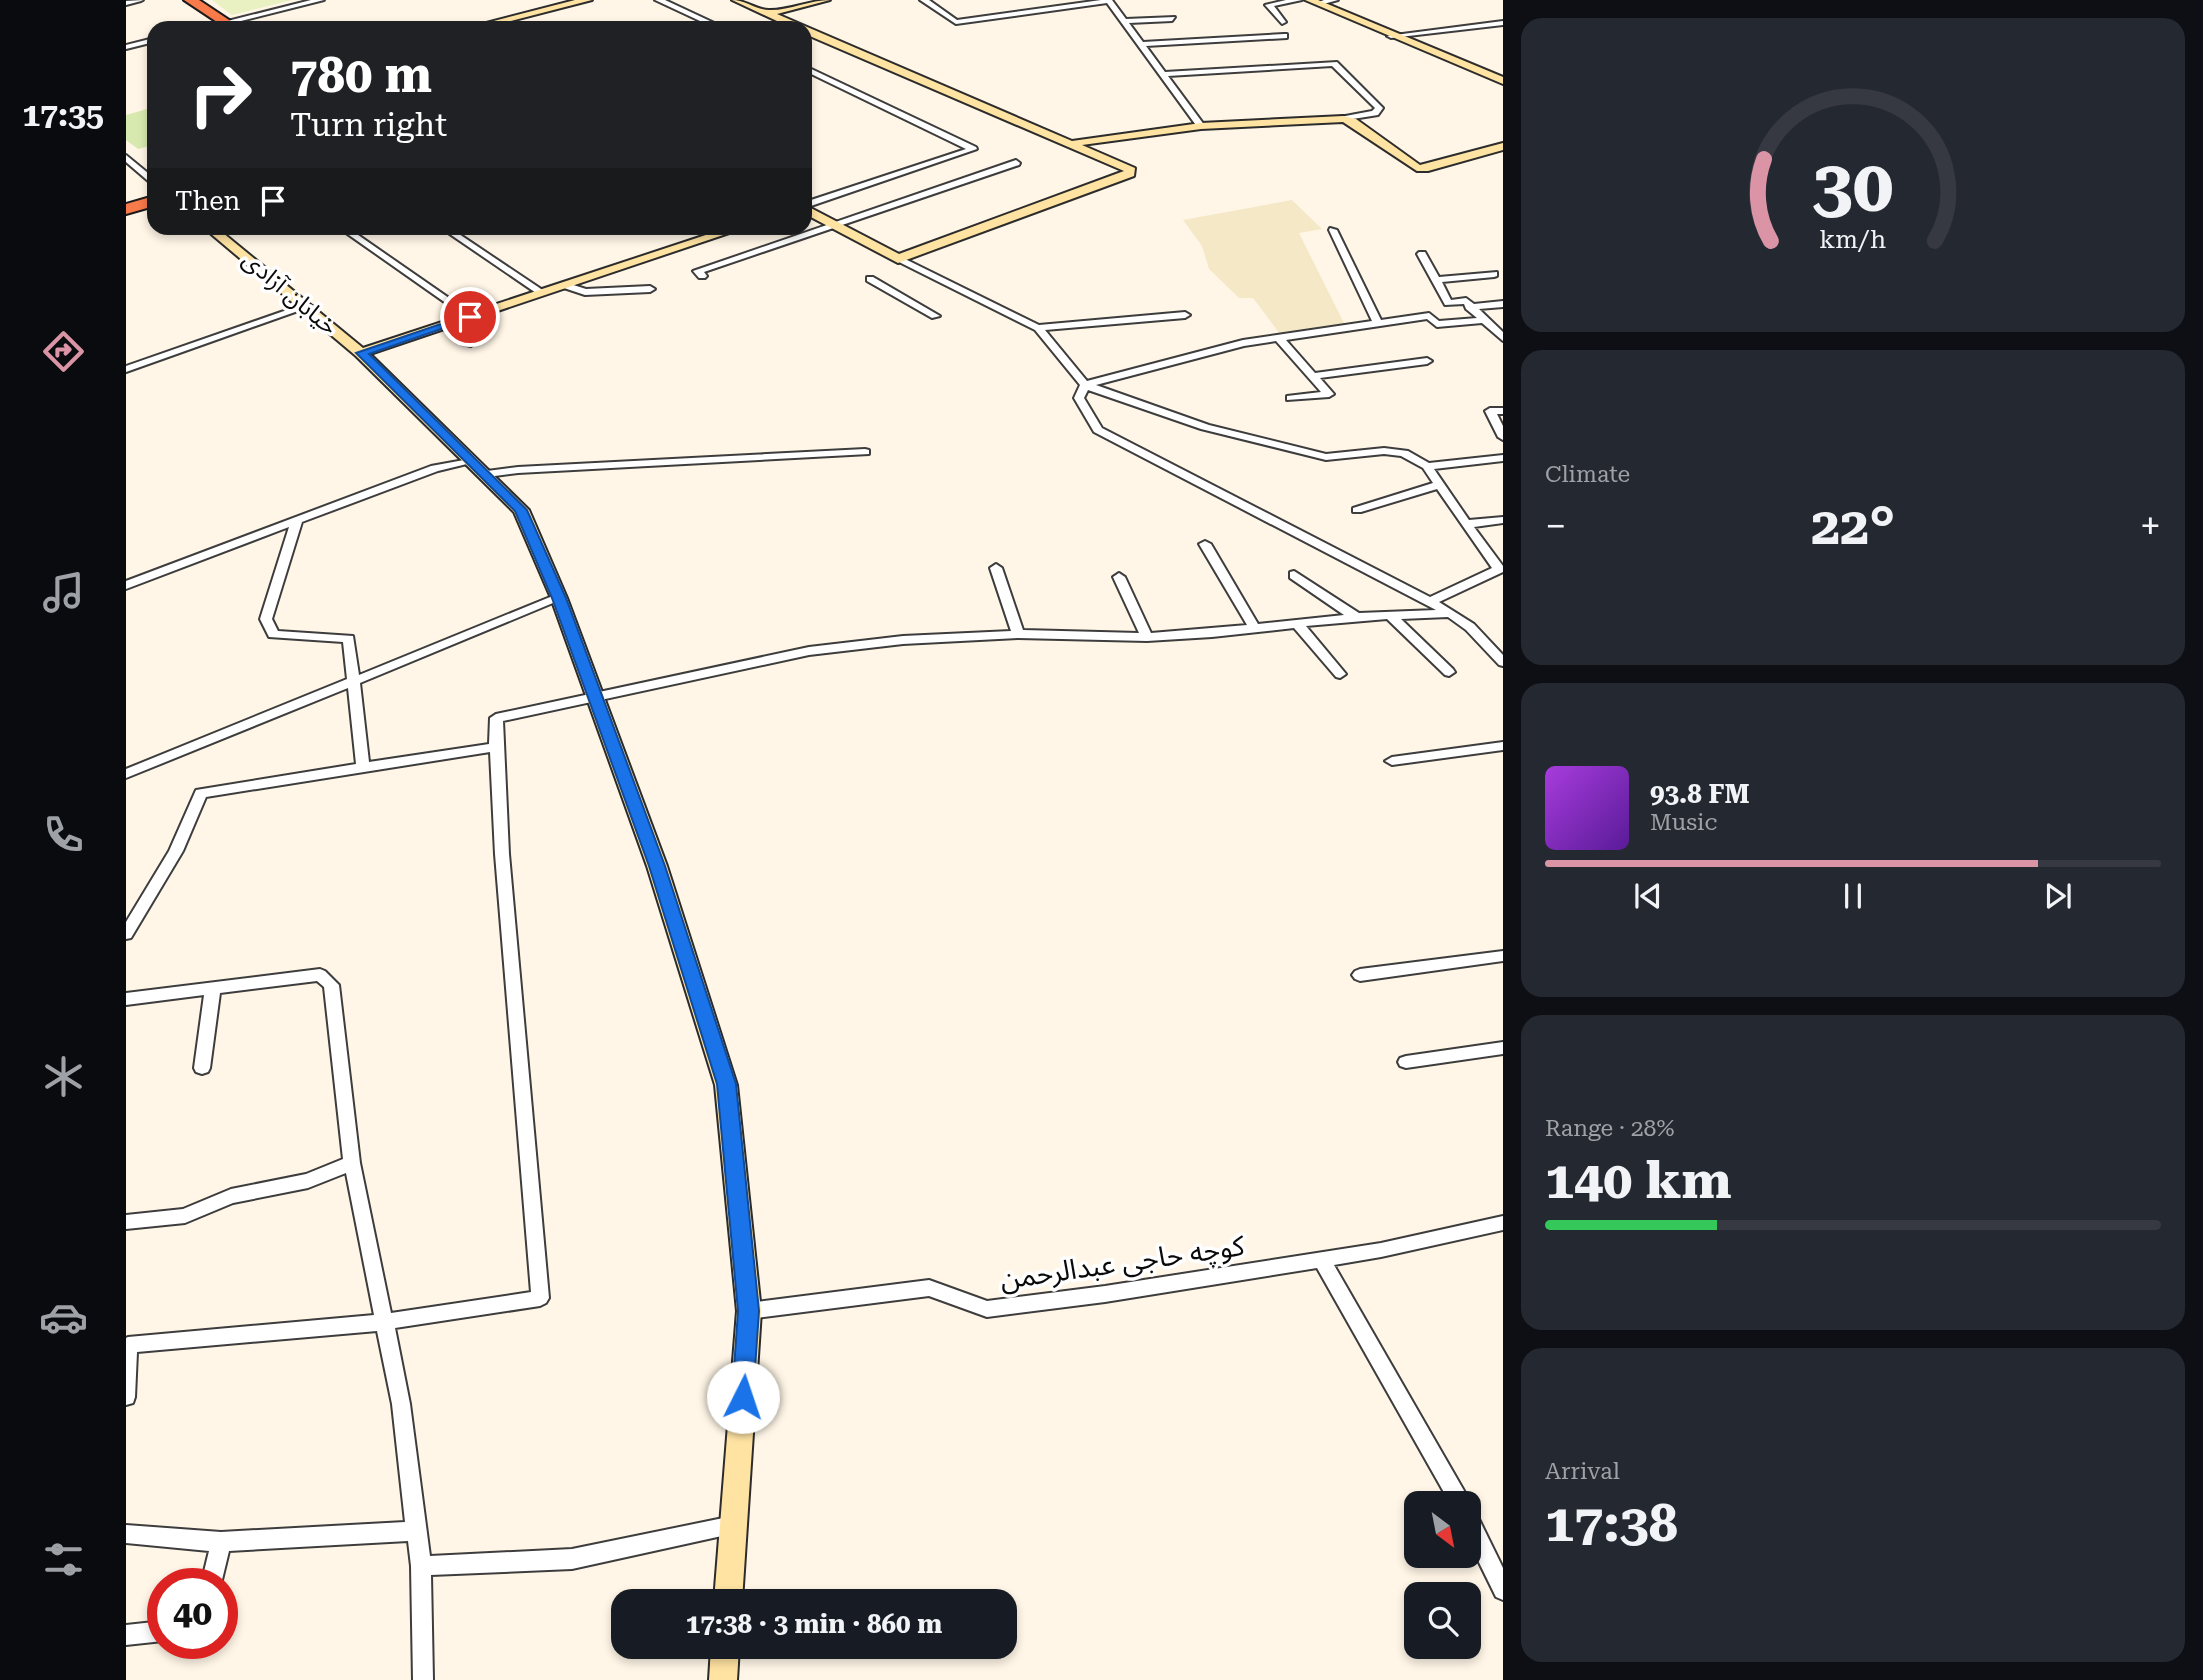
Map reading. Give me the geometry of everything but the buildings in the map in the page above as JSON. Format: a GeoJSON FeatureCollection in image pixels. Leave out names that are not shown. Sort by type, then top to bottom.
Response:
{"type":"FeatureCollection","features":[{"type":"Feature","properties":{"kind":"highway"},"geometry":{"type":"LineString","coordinates":[[190,0],[224,21]]}},
{"type":"Feature","properties":{"kind":"highway"},"geometry":{"type":"LineString","coordinates":[[126,209],[147,203]]}},
{"type":"Feature","properties":{"kind":"street"},"geometry":{"type":"LineString","coordinates":[[126,3],[139,0]]}},
{"type":"Feature","properties":{"kind":"street"},"geometry":{"type":"LineString","coordinates":[[245,21],[320,0]]}},
{"type":"Feature","properties":{"kind":"street"},"geometry":{"type":"LineString","coordinates":[[501,21],[587,0]]}},
{"type":"Feature","properties":{"kind":"street"},"geometry":{"type":"LineString","coordinates":[[659,0],[705,21]]}},
{"type":"Feature","properties":{"kind":"street"},"geometry":{"type":"LineString","coordinates":[[737,0],[783,21]]}},
{"type":"Feature","properties":{"kind":"street"},"geometry":{"type":"LineString","coordinates":[[766,14],[825,0]]}},
{"type":"Feature","properties":{"kind":"street"},"geometry":{"type":"LineString","coordinates":[[924,0],[956,22],[1109,1],[1201,126]]}},
{"type":"Feature","properties":{"kind":"street"},"geometry":{"type":"LineString","coordinates":[[1282,22],[1269,5],[1298,0]]}},
{"type":"Feature","properties":{"kind":"street"},"geometry":{"type":"LineString","coordinates":[[1315,1],[1334,0]]}},
{"type":"Feature","properties":{"kind":"street"},"geometry":{"type":"LineString","coordinates":[[1315,1],[1391,36],[1503,81]]}},
{"type":"Feature","properties":{"kind":"street"},"geometry":{"type":"LineString","coordinates":[[936,8],[954,5]]}},
{"type":"Feature","properties":{"kind":"street"},"geometry":{"type":"LineString","coordinates":[[1124,21],[1172,19]]}},
{"type":"Feature","properties":{"kind":"street"},"geometry":{"type":"LineString","coordinates":[[1391,36],[1503,23]]}},
{"type":"Feature","properties":{"kind":"street"},"geometry":{"type":"LineString","coordinates":[[812,33],[1068,142],[1087,146],[1131,170],[1128,176],[898,259]]}},
{"type":"Feature","properties":{"kind":"street"},"geometry":{"type":"LineString","coordinates":[[1140,44],[1284,36]]}},
{"type":"Feature","properties":{"kind":"street"},"geometry":{"type":"LineString","coordinates":[[126,47],[147,42]]}},
{"type":"Feature","properties":{"kind":"street"},"geometry":{"type":"LineString","coordinates":[[1087,146],[1201,126],[1343,119],[1375,113],[1379,108],[1334,64],[1162,74]]}},
{"type":"Feature","properties":{"kind":"street"},"geometry":{"type":"LineString","coordinates":[[812,71],[973,149],[812,205]]}},
{"type":"Feature","properties":{"kind":"street"},"geometry":{"type":"LineString","coordinates":[[1343,119],[1352,121],[1417,168],[1424,169],[1503,146]]}},
{"type":"Feature","properties":{"kind":"street"},"geometry":{"type":"LineString","coordinates":[[126,158],[147,177]]}},
{"type":"Feature","properties":{"kind":"street"},"geometry":{"type":"LineString","coordinates":[[812,232],[1016,163]]}},
{"type":"Feature","properties":{"kind":"street"},"geometry":{"type":"LineString","coordinates":[[812,212],[898,259],[1038,328],[1085,385],[1205,427],[1286,449],[1326,457],[1370,450],[1404,453],[1427,467],[1437,485],[1500,569],[1429,602]]}},
{"type":"Feature","properties":{"kind":"street"},"geometry":{"type":"LineString","coordinates":[[1333,230],[1378,323]]}},
{"type":"Feature","properties":{"kind":"street","name":"خیابان آزادی"},"geometry":{"type":"LineString","coordinates":[[219,235],[361,353],[521,510],[559,598],[657,866],[726,1084],[749,1311],[729,1589]]}},
{"type":"Feature","properties":{"kind":"street"},"geometry":{"type":"LineString","coordinates":[[353,235],[473,316]]}},
{"type":"Feature","properties":{"kind":"street"},"geometry":{"type":"LineString","coordinates":[[455,235],[542,293]]}},
{"type":"Feature","properties":{"kind":"street"},"geometry":{"type":"LineString","coordinates":[[361,353],[717,235]]}},
{"type":"Feature","properties":{"kind":"street"},"geometry":{"type":"LineString","coordinates":[[702,276],[698,271],[804,235]]}},
{"type":"Feature","properties":{"kind":"street"},"geometry":{"type":"LineString","coordinates":[[1422,254],[1448,303],[1466,301],[1469,307],[1503,338]]}},
{"type":"Feature","properties":{"kind":"street"},"geometry":{"type":"LineString","coordinates":[[1438,280],[1494,274]]}},
{"type":"Feature","properties":{"kind":"street"},"geometry":{"type":"LineString","coordinates":[[870,279],[935,316]]}},
{"type":"Feature","properties":{"kind":"street"},"geometry":{"type":"LineString","coordinates":[[564,285],[585,292],[650,289]]}},
{"type":"Feature","properties":{"kind":"street"},"geometry":{"type":"LineString","coordinates":[[1469,307],[1503,303]]}},
{"type":"Feature","properties":{"kind":"street"},"geometry":{"type":"LineString","coordinates":[[126,369],[307,306]]}},
{"type":"Feature","properties":{"kind":"street"},"geometry":{"type":"LineString","coordinates":[[1038,328],[1185,315]]}},
{"type":"Feature","properties":{"kind":"street"},"geometry":{"type":"LineString","coordinates":[[467,344],[473,316]]}},
{"type":"Feature","properties":{"kind":"street"},"geometry":{"type":"LineString","coordinates":[[1085,385],[1243,343],[1429,316],[1437,324],[1483,320]]}},
{"type":"Feature","properties":{"kind":"street"},"geometry":{"type":"LineString","coordinates":[[1279,338],[1329,394],[1291,398]]}},
{"type":"Feature","properties":{"kind":"street"},"geometry":{"type":"LineString","coordinates":[[1313,376],[1427,361]]}},
{"type":"Feature","properties":{"kind":"street"},"geometry":{"type":"LineString","coordinates":[[1085,385],[1079,398],[1098,430],[1451,614],[1470,627],[1503,662]]}},
{"type":"Feature","properties":{"kind":"street"},"geometry":{"type":"LineString","coordinates":[[1503,411],[1490,411],[1503,437]]}},
{"type":"Feature","properties":{"kind":"street"},"geometry":{"type":"LineString","coordinates":[[487,474],[518,470],[865,452]]}},
{"type":"Feature","properties":{"kind":"street"},"geometry":{"type":"LineString","coordinates":[[1427,467],[1503,458]]}},
{"type":"Feature","properties":{"kind":"street"},"geometry":{"type":"LineString","coordinates":[[126,585],[435,468],[471,460]]}},
{"type":"Feature","properties":{"kind":"street"},"geometry":{"type":"LineString","coordinates":[[1357,510],[1437,485]]}},
{"type":"Feature","properties":{"kind":"street"},"geometry":{"type":"LineString","coordinates":[[298,518],[266,619],[268,628],[273,634],[349,639],[363,767]]}},
{"type":"Feature","properties":{"kind":"street"},"geometry":{"type":"LineString","coordinates":[[1465,524],[1503,520]]}},
{"type":"Feature","properties":{"kind":"street"},"geometry":{"type":"LineString","coordinates":[[1205,544],[1254,627]]}},
{"type":"Feature","properties":{"kind":"street"},"geometry":{"type":"LineString","coordinates":[[996,568],[1018,634]]}},
{"type":"Feature","properties":{"kind":"street"},"geometry":{"type":"LineString","coordinates":[[1294,575],[1356,617]]}},
{"type":"Feature","properties":{"kind":"street"},"geometry":{"type":"LineString","coordinates":[[1119,578],[1147,636]]}},
{"type":"Feature","properties":{"kind":"street"},"geometry":{"type":"LineString","coordinates":[[126,774],[559,598]]}},
{"type":"Feature","properties":{"kind":"street"},"geometry":{"type":"LineString","coordinates":[[126,1397],[128,1345],[384,1322],[540,1298],[502,855],[496,718],[809,651],[953,635],[1147,636],[1212,633],[1356,617],[1451,614]]}},
{"type":"Feature","properties":{"kind":"street"},"geometry":{"type":"LineString","coordinates":[[1391,616],[1449,672]]}},
{"type":"Feature","properties":{"kind":"street"},"geometry":{"type":"LineString","coordinates":[[1297,623],[1340,674]]}},
{"type":"Feature","properties":{"kind":"street"},"geometry":{"type":"LineString","coordinates":[[1392,761],[1503,746]]}},
{"type":"Feature","properties":{"kind":"street"},"geometry":{"type":"LineString","coordinates":[[126,934],[176,851],[201,793],[496,747]]}},
{"type":"Feature","properties":{"kind":"street"},"geometry":{"type":"LineString","coordinates":[[1360,975],[1503,956]]}},
{"type":"Feature","properties":{"kind":"street"},"geometry":{"type":"LineString","coordinates":[[126,999],[320,975],[331,985],[352,1163],[401,1404],[421,1566],[423,1680]]}},
{"type":"Feature","properties":{"kind":"street"},"geometry":{"type":"LineString","coordinates":[[202,1068],[214,988]]}},
{"type":"Feature","properties":{"kind":"street"},"geometry":{"type":"LineString","coordinates":[[1406,1062],[1503,1048]]}},
{"type":"Feature","properties":{"kind":"street"},"geometry":{"type":"LineString","coordinates":[[126,1222],[185,1216],[231,1196],[308,1181],[352,1163]]}},
{"type":"Feature","properties":{"kind":"street","name":"کوچه حاجی عبدالرحمن"},"geometry":{"type":"LineString","coordinates":[[749,1311],[929,1288],[987,1308],[1105,1294],[1381,1250],[1503,1223]]}},
{"type":"Feature","properties":{"kind":"street"},"geometry":{"type":"LineString","coordinates":[[1321,1259],[1453,1491]]}},
{"type":"Feature","properties":{"kind":"street"},"geometry":{"type":"LineString","coordinates":[[421,1566],[572,1559],[733,1525]]}},
{"type":"Feature","properties":{"kind":"street"},"geometry":{"type":"LineString","coordinates":[[126,1534],[221,1542],[416,1531]]}},
{"type":"Feature","properties":{"kind":"street"},"geometry":{"type":"LineString","coordinates":[[215,1568],[221,1542]]}},
{"type":"Feature","properties":{"kind":"street"},"geometry":{"type":"LineString","coordinates":[[1481,1545],[1503,1590]]}},
{"type":"Feature","properties":{"kind":"street"},"geometry":{"type":"LineString","coordinates":[[126,1635],[147,1633]]}},
{"type":"Feature","properties":{"kind":"street"},"geometry":{"type":"LineString","coordinates":[[723,1680],[724,1659]]}},
{"type":"Feature","properties":{"kind":"shaded area"},"geometry":{"type":"Polygon","coordinates":[[[1292,200],[1322,229],[1299,233],[1347,329],[1283,338],[1253,298],[1239,298],[1209,269],[1202,246],[1183,220],[1292,200]]]}},
{"type":"Feature","properties":{"kind":"green space"},"geometry":{"type":"Polygon","coordinates":[[[212,0],[292,0],[232,15],[212,0]]]}},
{"type":"Feature","properties":{"kind":"green space"},"geometry":{"type":"Polygon","coordinates":[[[147,109],[147,147],[138,149],[126,140],[126,115],[147,109]]]}},
{"type":"Feature","properties":{"kind":"route"},"geometry":{"type":"LineString","coordinates":[[470,317],[361,353],[521,510],[559,598],[657,866],[726,1084],[749,1311],[743,1397]]}}]}
